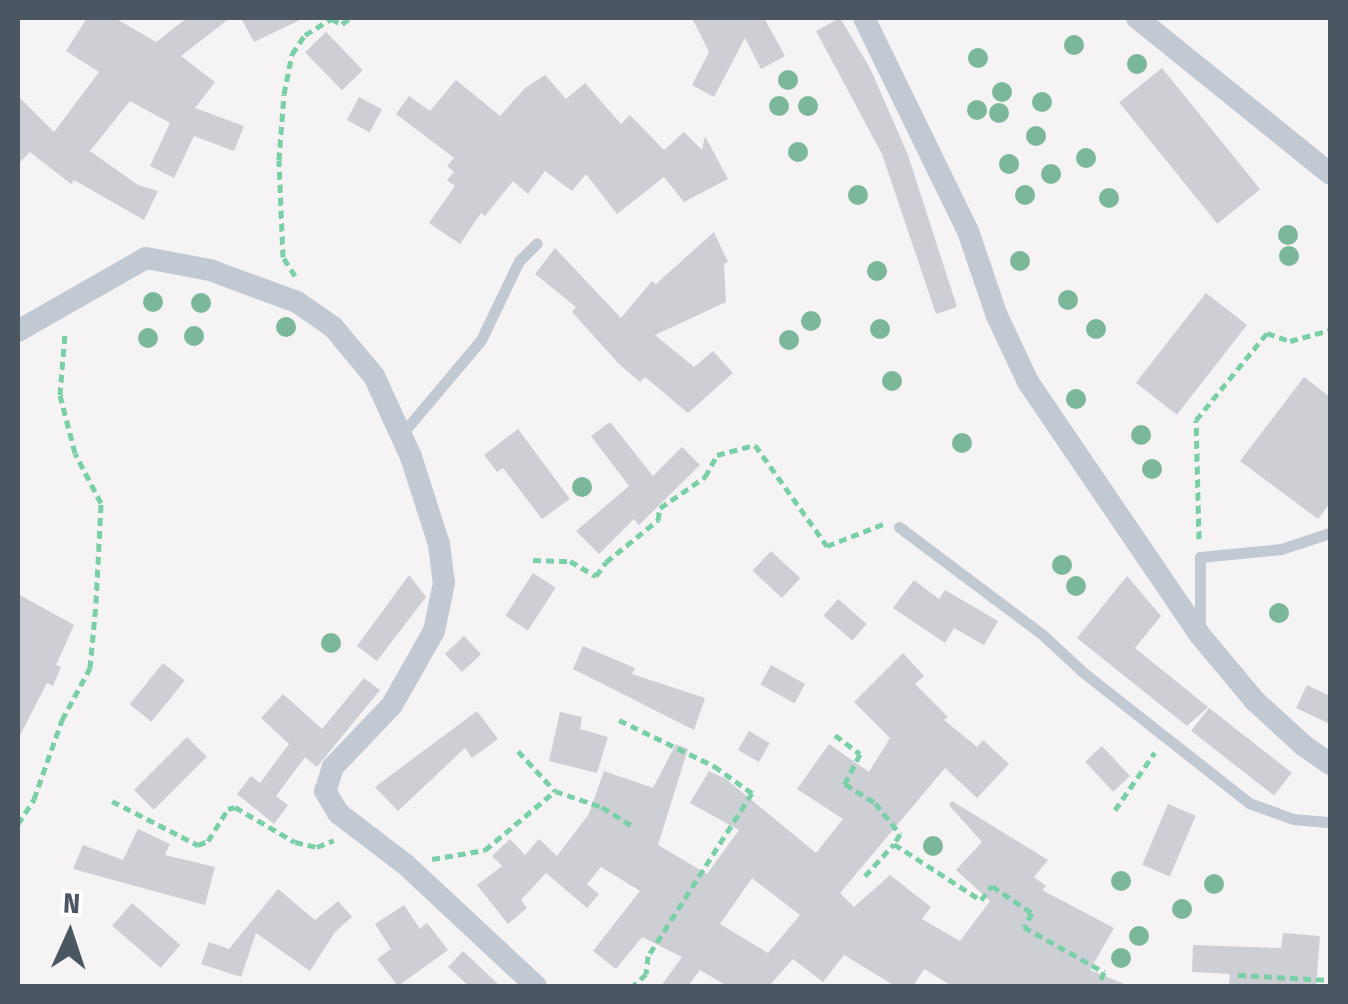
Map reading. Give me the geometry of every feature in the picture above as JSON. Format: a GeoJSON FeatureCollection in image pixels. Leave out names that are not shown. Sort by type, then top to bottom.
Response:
{"type":"FeatureCollection","features":[{"type":"Feature","properties":{"kind":"street"},"geometry":{"type":"LineString","coordinates":[[864,18],[968,230],[997,316],[1028,382],[1200,634],[1255,701],[1303,746],[1330,764]]}},
{"type":"Feature","properties":{"kind":"street"},"geometry":{"type":"LineString","coordinates":[[1137,18],[1330,174]]}},
{"type":"Feature","properties":{"kind":"street"},"geometry":{"type":"LineString","coordinates":[[18,331],[146,258],[210,270],[297,302],[324,321],[374,376],[401,434],[438,544],[444,583],[434,631],[392,706],[333,767],[325,790],[338,813],[405,864],[536,986]]}},
{"type":"Feature","properties":{"kind":"lane"},"geometry":{"type":"LineString","coordinates":[[401,434],[481,340],[519,261],[537,243]]}},
{"type":"Feature","properties":{"kind":"lane"},"geometry":{"type":"LineString","coordinates":[[898,527],[1044,636],[1249,803],[1293,819],[1330,822]]}},
{"type":"Feature","properties":{"kind":"lane"},"geometry":{"type":"LineString","coordinates":[[1200,634],[1200,557],[1281,548],[1330,533]]}},
{"type":"Feature","properties":{"kind":"path"},"geometry":{"type":"LineString","coordinates":[[324,321],[282,256],[278,160],[292,54],[306,35],[332,18],[342,24],[350,18]]}},
{"type":"Feature","properties":{"kind":"path"},"geometry":{"type":"LineString","coordinates":[[18,824],[34,799],[62,720],[90,668],[101,502],[75,453],[60,396],[62,349],[72,300]]}},
{"type":"Feature","properties":{"kind":"path"},"geometry":{"type":"LineString","coordinates":[[1200,557],[1196,420],[1267,333],[1290,342],[1330,330]]}},
{"type":"Feature","properties":{"kind":"path"},"geometry":{"type":"LineString","coordinates":[[534,560],[570,562],[596,576],[606,562],[658,520],[660,508],[704,477],[717,455],[755,444],[827,546],[878,523],[898,527]]}},
{"type":"Feature","properties":{"kind":"path"},"geometry":{"type":"LineString","coordinates":[[618,720],[714,766],[752,792],[648,956],[646,974],[633,986]]}},
{"type":"Feature","properties":{"kind":"path"},"geometry":{"type":"LineString","coordinates":[[835,734],[860,754],[845,784],[875,804],[900,834],[866,876]]}},
{"type":"Feature","properties":{"kind":"path"},"geometry":{"type":"LineString","coordinates":[[1116,810],[1144,774],[1164,736]]}},
{"type":"Feature","properties":{"kind":"path"},"geometry":{"type":"LineString","coordinates":[[518,751],[555,791],[602,807],[634,828]]}},
{"type":"Feature","properties":{"kind":"path"},"geometry":{"type":"LineString","coordinates":[[405,864],[486,850],[555,791]]}},
{"type":"Feature","properties":{"kind":"path"},"geometry":{"type":"LineString","coordinates":[[112,800],[198,845],[208,841],[228,809],[235,806],[274,833],[317,846],[360,830]]}},
{"type":"Feature","properties":{"kind":"path"},"geometry":{"type":"LineString","coordinates":[[894,844],[981,900],[992,886],[1032,914],[1024,927],[1104,972],[1098,986]]}},
{"type":"Feature","properties":{"kind":"path"},"geometry":{"type":"LineString","coordinates":[[1238,975],[1330,980]]}},
{"type":"Feature","properties":{"kind":"building"},"geometry":{"type":"Polygon","coordinates":[[[87,18],[115,18],[156,42],[187,18],[230,18],[181,56],[215,82],[195,108],[244,126],[234,151],[194,136],[174,178],[150,166],[170,123],[130,101],[90,151],[138,185],[158,191],[144,220],[74,180],[71,184],[30,152],[18,164],[18,96],[54,132],[99,72],[66,51],[87,18]]]}},
{"type":"Feature","properties":{"kind":"building"},"geometry":{"type":"Polygon","coordinates":[[[241,18],[304,18],[254,42],[241,18]]]}},
{"type":"Feature","properties":{"kind":"building"},"geometry":{"type":"Polygon","coordinates":[[[692,18],[764,18],[785,56],[761,69],[745,38],[714,97],[692,85],[709,52],[692,18]]]}},
{"type":"Feature","properties":{"kind":"building"},"geometry":{"type":"Polygon","coordinates":[[[840,18],[870,68],[908,155],[957,307],[936,314],[882,154],[816,31],[840,18]]]}},
{"type":"Feature","properties":{"kind":"building"},"geometry":{"type":"Polygon","coordinates":[[[326,32],[363,70],[342,90],[305,52],[326,32]]]}},
{"type":"Feature","properties":{"kind":"building"},"geometry":{"type":"Polygon","coordinates":[[[1162,68],[1260,189],[1217,224],[1119,103],[1162,68]]]}},
{"type":"Feature","properties":{"kind":"building"},"geometry":{"type":"Polygon","coordinates":[[[545,75],[566,99],[585,83],[621,124],[630,115],[664,150],[684,132],[702,150],[705,136],[728,179],[684,202],[664,177],[617,214],[586,174],[572,191],[545,171],[528,194],[513,181],[485,216],[481,213],[460,244],[429,223],[455,186],[447,180],[454,172],[447,166],[454,158],[396,114],[409,96],[430,111],[456,80],[500,116],[525,88],[545,75]]]}},
{"type":"Feature","properties":{"kind":"building"},"geometry":{"type":"Polygon","coordinates":[[[359,97],[382,109],[370,132],[347,120],[359,97]]]}},
{"type":"Feature","properties":{"kind":"building"},"geometry":{"type":"Polygon","coordinates":[[[714,232],[728,262],[724,264],[726,302],[655,335],[694,367],[713,351],[733,373],[688,413],[645,377],[640,382],[619,364],[572,312],[576,307],[535,274],[555,248],[621,318],[652,281],[656,284],[714,232]]]}},
{"type":"Feature","properties":{"kind":"building"},"geometry":{"type":"Polygon","coordinates":[[[1206,293],[1247,325],[1177,415],[1136,383],[1206,293]]]}},
{"type":"Feature","properties":{"kind":"building"},"geometry":{"type":"Polygon","coordinates":[[[1304,377],[1330,397],[1330,503],[1318,519],[1240,461],[1304,377]]]}},
{"type":"Feature","properties":{"kind":"building"},"geometry":{"type":"Polygon","coordinates":[[[610,422],[653,476],[682,447],[700,465],[639,525],[634,519],[599,554],[576,531],[629,486],[591,436],[610,422]]]}},
{"type":"Feature","properties":{"kind":"building"},"geometry":{"type":"Polygon","coordinates":[[[518,429],[570,499],[542,519],[503,468],[497,472],[484,455],[518,429]]]}},
{"type":"Feature","properties":{"kind":"building"},"geometry":{"type":"Polygon","coordinates":[[[771,551],[800,578],[782,598],[753,571],[771,551]]]}},
{"type":"Feature","properties":{"kind":"building"},"geometry":{"type":"Polygon","coordinates":[[[533,573],[556,588],[528,630],[505,616],[533,573]]]}},
{"type":"Feature","properties":{"kind":"building"},"geometry":{"type":"Polygon","coordinates":[[[409,575],[426,597],[377,661],[357,646],[409,575]]]}},
{"type":"Feature","properties":{"kind":"building"},"geometry":{"type":"Polygon","coordinates":[[[1127,576],[1161,616],[1135,648],[1208,707],[1187,726],[1077,638],[1127,576]]]}},
{"type":"Feature","properties":{"kind":"building"},"geometry":{"type":"Polygon","coordinates":[[[914,580],[939,599],[945,590],[998,621],[984,645],[954,628],[945,643],[893,608],[914,580]]]}},
{"type":"Feature","properties":{"kind":"building"},"geometry":{"type":"Polygon","coordinates":[[[18,594],[74,625],[56,665],[61,667],[53,686],[47,683],[18,739],[18,594]]]}},
{"type":"Feature","properties":{"kind":"building"},"geometry":{"type":"Polygon","coordinates":[[[838,599],[867,624],[852,641],[824,616],[838,599]]]}},
{"type":"Feature","properties":{"kind":"building"},"geometry":{"type":"Polygon","coordinates":[[[464,636],[481,654],[462,672],[445,654],[464,636]]]}},
{"type":"Feature","properties":{"kind":"building"},"geometry":{"type":"Polygon","coordinates":[[[583,646],[635,668],[632,674],[705,698],[694,730],[573,669],[583,646]]]}},
{"type":"Feature","properties":{"kind":"building"},"geometry":{"type":"Polygon","coordinates":[[[903,653],[924,676],[915,684],[948,717],[944,720],[977,747],[983,740],[1009,764],[977,798],[945,768],[840,893],[854,907],[890,875],[931,907],[922,919],[960,941],[990,901],[956,870],[982,842],[949,805],[952,801],[1048,860],[1034,877],[1046,886],[1042,890],[1114,928],[1090,970],[1129,986],[952,986],[924,969],[913,986],[895,986],[844,955],[823,982],[793,959],[769,986],[727,986],[700,970],[688,986],[661,986],[682,957],[642,937],[616,969],[593,951],[640,891],[601,867],[587,884],[599,894],[587,908],[546,873],[521,900],[527,908],[508,924],[477,885],[502,866],[492,856],[510,839],[525,855],[539,839],[557,856],[589,814],[604,771],[653,788],[676,744],[688,749],[658,845],[707,874],[739,830],[690,803],[709,771],[726,779],[816,853],[843,819],[797,789],[829,744],[869,772],[890,738],[854,702],[903,653]],[[752,878],[720,924],[768,953],[800,915],[752,878]]]}},
{"type":"Feature","properties":{"kind":"building"},"geometry":{"type":"Polygon","coordinates":[[[163,663],[185,681],[151,722],[130,704],[163,663]]]}},
{"type":"Feature","properties":{"kind":"building"},"geometry":{"type":"Polygon","coordinates":[[[771,665],[805,684],[794,703],[760,684],[771,665]]]}},
{"type":"Feature","properties":{"kind":"building"},"geometry":{"type":"Polygon","coordinates":[[[364,678],[380,690],[317,767],[305,757],[276,796],[288,805],[274,824],[237,794],[251,776],[260,783],[289,744],[261,718],[283,694],[322,729],[364,678]]]}},
{"type":"Feature","properties":{"kind":"building"},"geometry":{"type":"Polygon","coordinates":[[[1307,685],[1330,696],[1330,724],[1296,708],[1307,685]]]}},
{"type":"Feature","properties":{"kind":"building"},"geometry":{"type":"Polygon","coordinates":[[[1209,708],[1292,773],[1274,795],[1191,731],[1209,708]]]}},
{"type":"Feature","properties":{"kind":"building"},"geometry":{"type":"Polygon","coordinates":[[[477,711],[498,739],[472,758],[465,748],[398,811],[375,787],[477,711]]]}},
{"type":"Feature","properties":{"kind":"building"},"geometry":{"type":"Polygon","coordinates":[[[560,712],[582,717],[580,729],[608,737],[597,773],[549,761],[560,712]]]}},
{"type":"Feature","properties":{"kind":"building"},"geometry":{"type":"Polygon","coordinates":[[[749,731],[770,743],[759,762],[738,750],[749,731]]]}},
{"type":"Feature","properties":{"kind":"building"},"geometry":{"type":"Polygon","coordinates":[[[187,737],[207,757],[154,810],[134,790],[187,737]]]}},
{"type":"Feature","properties":{"kind":"building"},"geometry":{"type":"Polygon","coordinates":[[[1102,746],[1130,776],[1113,792],[1085,762],[1102,746]]]}},
{"type":"Feature","properties":{"kind":"building"},"geometry":{"type":"Polygon","coordinates":[[[1168,804],[1196,816],[1170,876],[1142,865],[1168,804]]]}},
{"type":"Feature","properties":{"kind":"building"},"geometry":{"type":"Polygon","coordinates":[[[138,829],[170,844],[165,855],[215,867],[205,905],[73,869],[83,845],[123,860],[138,829]]]}},
{"type":"Feature","properties":{"kind":"building"},"geometry":{"type":"Polygon","coordinates":[[[278,889],[315,920],[338,901],[352,917],[335,932],[310,971],[256,933],[241,977],[201,964],[209,942],[229,949],[278,889]]]}},
{"type":"Feature","properties":{"kind":"building"},"geometry":{"type":"Polygon","coordinates":[[[132,903],[180,945],[161,968],[112,926],[132,903]]]}},
{"type":"Feature","properties":{"kind":"building"},"geometry":{"type":"Polygon","coordinates":[[[404,905],[420,929],[427,923],[448,950],[398,986],[377,959],[391,949],[375,924],[404,905]]]}},
{"type":"Feature","properties":{"kind":"building"},"geometry":{"type":"Polygon","coordinates":[[[1283,933],[1320,936],[1316,986],[1229,986],[1230,974],[1192,972],[1193,945],[1281,948],[1283,933]]]}},
{"type":"Feature","properties":{"kind":"building"},"geometry":{"type":"Polygon","coordinates":[[[463,951],[500,986],[469,986],[448,967],[463,951]]]}}]}
